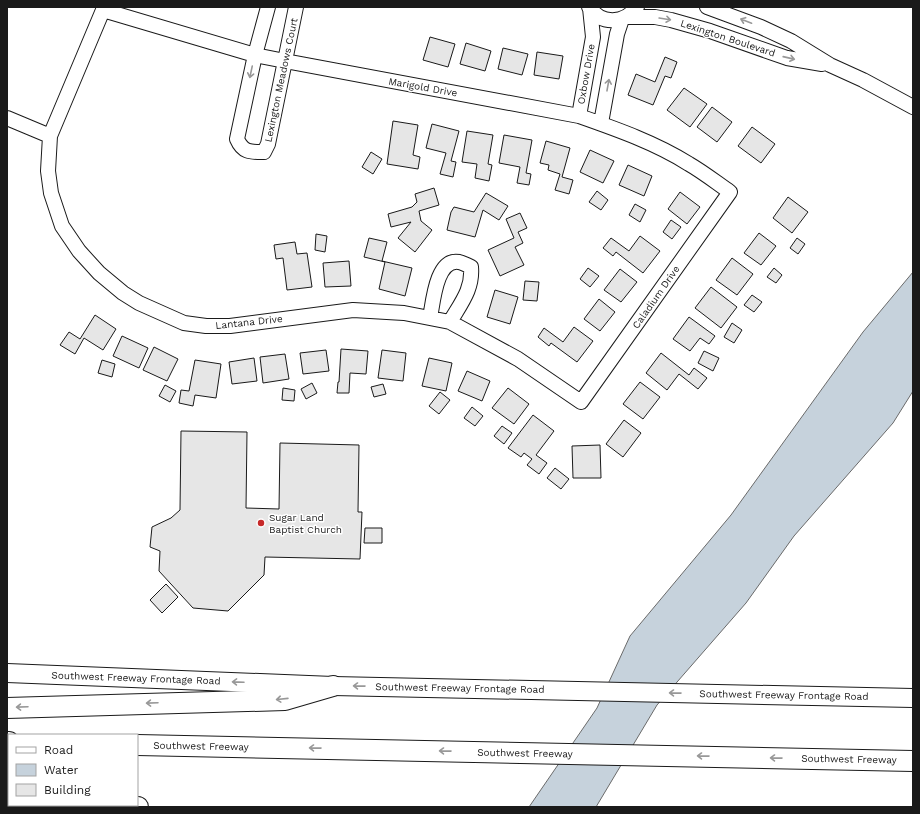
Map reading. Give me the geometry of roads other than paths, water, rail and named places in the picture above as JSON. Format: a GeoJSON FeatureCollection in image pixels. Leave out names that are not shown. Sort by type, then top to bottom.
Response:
{"type":"FeatureCollection","features":[{"type":"Feature","properties":{"kind":"highway"},"geometry":{"type":"LineString","coordinates":[[7,708],[285,700],[333,686]]}},
{"type":"Feature","properties":{"kind":"highway","name":"Southwest Freeway"},"geometry":{"type":"LineString","coordinates":[[138,745],[913,761]]}},
{"type":"Feature","properties":{"kind":"highway"},"geometry":{"type":"LineString","coordinates":[[84,806],[138,807]]}},
{"type":"Feature","properties":{"kind":"main road","name":"Southwest Freeway Frontage Road"},"geometry":{"type":"LineString","coordinates":[[7,673],[333,686],[913,698]]}},
{"type":"Feature","properties":{"kind":"street","name":"Lexington Meadows Court"},"geometry":{"type":"LineString","coordinates":[[268,7],[255,55],[237,139],[240,147],[250,152],[264,152],[268,144],[296,7]]}},
{"type":"Feature","properties":{"kind":"street"},"geometry":{"type":"LineString","coordinates":[[601,123],[617,34],[624,18],[632,13],[637,7]]}},
{"type":"Feature","properties":{"kind":"street","name":"Lexington Boulevard"},"geometry":{"type":"LineString","coordinates":[[707,7],[761,27],[791,41],[830,65],[863,80],[913,107]]}},
{"type":"Feature","properties":{"kind":"street","name":"Lexington Boulevard"},"geometry":{"type":"LineString","coordinates":[[589,8],[600,18],[615,21],[624,18],[655,17],[671,20],[710,31],[787,58],[830,65]]}},
{"type":"Feature","properties":{"kind":"street","name":"Oxbow Drive"},"geometry":{"type":"LineString","coordinates":[[579,116],[593,37],[589,8]]}},
{"type":"Feature","properties":{"kind":"street","name":"Marigold Drive"},"geometry":{"type":"LineString","coordinates":[[103,10],[255,55],[285,62],[579,116],[601,123],[656,146],[689,163],[730,192]]}},
{"type":"Feature","properties":{"kind":"street","name":"Lantana Drive"},"geometry":{"type":"LineString","coordinates":[[103,10],[50,136],[48,171],[51,193],[62,226],[79,251],[99,273],[123,293],[139,304],[184,323],[206,326],[230,326],[353,310],[404,313],[450,322],[518,358],[581,402]]}},
{"type":"Feature","properties":{"kind":"street"},"geometry":{"type":"LineString","coordinates":[[7,118],[50,136]]}},
{"type":"Feature","properties":{"kind":"street","name":"Caladium Drive"},"geometry":{"type":"LineString","coordinates":[[581,402],[730,192]]}},
{"type":"Feature","properties":{"kind":"street"},"geometry":{"type":"LineString","coordinates":[[430,318],[438,276],[448,264],[458,262],[471,267],[472,277],[469,290],[450,322]]}},
{"type":"Feature","properties":{"kind":"water"},"geometry":{"type":"Polygon","coordinates":[[[913,272],[913,391],[893,423],[794,536],[746,603],[657,705],[596,807],[529,807],[597,708],[630,636],[731,515],[863,332],[913,272]]]}},
{"type":"Feature","properties":{"kind":"place","name":"Sugar Land Baptist Church"},"geometry":{"type":"Point","coordinates":[261,523]}}]}
